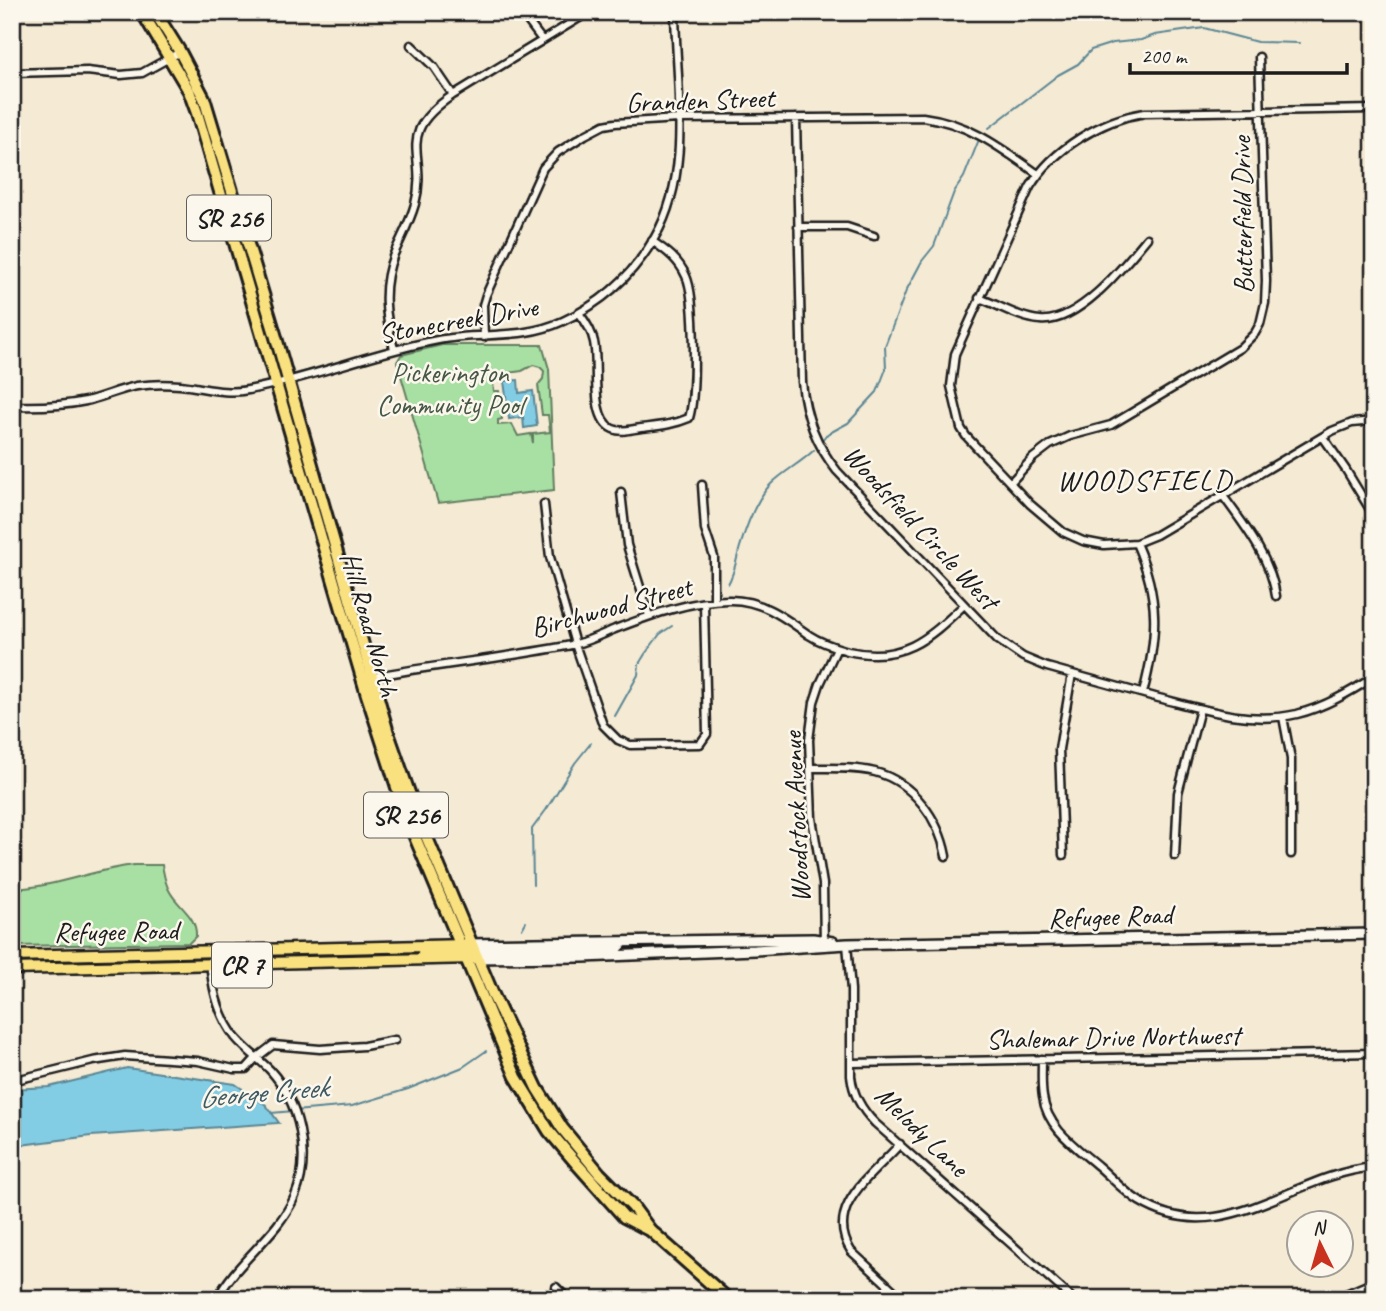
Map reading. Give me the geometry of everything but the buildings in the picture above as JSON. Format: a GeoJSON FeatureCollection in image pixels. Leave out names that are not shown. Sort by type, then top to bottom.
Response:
{"type":"FeatureCollection","features":[{"type":"Feature","properties":{"kind":"highway","name":"Hill Road North"},"geometry":{"type":"LineString","coordinates":[[142,12],[204,99],[287,379],[370,678],[401,773],[516,1077],[549,1132],[624,1217],[650,1230]]}},
{"type":"Feature","properties":{"kind":"highway","name":"Hill Road North"},"geometry":{"type":"LineString","coordinates":[[155,12],[197,113],[388,765],[407,818],[469,952],[537,1088],[562,1128],[600,1174],[633,1207],[650,1230]]}},
{"type":"Feature","properties":{"kind":"highway"},"geometry":{"type":"LineString","coordinates":[[650,1230],[728,1299]]}},
{"type":"Feature","properties":{"kind":"main road","name":"Refugee Road"},"geometry":{"type":"LineString","coordinates":[[12,956],[469,952],[583,957],[824,943],[1374,934]]}},
{"type":"Feature","properties":{"kind":"main road","name":"Refugee Road"},"geometry":{"type":"LineString","coordinates":[[12,969],[334,962],[343,956],[368,953],[618,948],[625,942],[813,939],[824,943]]}},
{"type":"Feature","properties":{"kind":"street"},"geometry":{"type":"LineString","coordinates":[[522,12],[542,40]]}},
{"type":"Feature","properties":{"kind":"street"},"geometry":{"type":"LineString","coordinates":[[394,349],[386,319],[385,297],[390,265],[417,195],[416,141],[420,128],[430,112],[453,95],[589,12]]}},
{"type":"Feature","properties":{"kind":"street","name":"Stonecreek Drive"},"geometry":{"type":"LineString","coordinates":[[12,406],[46,407],[84,401],[135,387],[181,385],[216,392],[246,391],[394,349],[441,339],[520,334],[541,329],[579,313],[616,287],[631,272],[664,218],[671,196],[677,153],[675,12]]}},
{"type":"Feature","properties":{"kind":"street"},"geometry":{"type":"LineString","coordinates":[[411,46],[434,67],[453,95]]}},
{"type":"Feature","properties":{"kind":"street"},"geometry":{"type":"LineString","coordinates":[[12,73],[142,73],[175,55]]}},
{"type":"Feature","properties":{"kind":"street","name":"Butterfield Drive"},"geometry":{"type":"LineString","coordinates":[[1011,482],[1033,458],[1050,445],[1070,436],[1111,425],[1232,354],[1255,333],[1264,313],[1266,281],[1259,57]]}},
{"type":"Feature","properties":{"kind":"street"},"geometry":{"type":"LineString","coordinates":[[1374,109],[1144,113],[1120,118],[1102,126],[1068,148],[1038,174],[1023,201],[956,354],[951,386],[952,398],[966,436],[1030,505],[1073,537],[1104,545],[1136,542],[1156,536],[1323,437],[1342,427],[1374,421]]}},
{"type":"Feature","properties":{"kind":"street","name":"Granden Street"},"geometry":{"type":"LineString","coordinates":[[484,337],[483,305],[486,295],[538,177],[550,159],[604,125],[626,121],[678,119],[902,116],[944,121],[984,136],[1038,174]]}},
{"type":"Feature","properties":{"kind":"street","name":"Woodsfield Circle West"},"geometry":{"type":"LineString","coordinates":[[796,118],[802,382],[805,403],[815,434],[830,462],[844,479],[998,640],[1037,663],[1072,674],[1200,709],[1252,719],[1283,717],[1319,707],[1374,677]]}},
{"type":"Feature","properties":{"kind":"street"},"geometry":{"type":"LineString","coordinates":[[798,227],[847,227],[874,236]]}},
{"type":"Feature","properties":{"kind":"street"},"geometry":{"type":"LineString","coordinates":[[979,298],[1028,318],[1059,319],[1086,304],[1147,238]]}},
{"type":"Feature","properties":{"kind":"street"},"geometry":{"type":"LineString","coordinates":[[579,313],[594,342],[598,405],[600,416],[606,424],[613,429],[625,431],[688,418],[693,397],[689,284],[680,264],[652,241]]}},
{"type":"Feature","properties":{"kind":"street"},"geometry":{"type":"LineString","coordinates":[[1323,437],[1374,516]]}},
{"type":"Feature","properties":{"kind":"street"},"geometry":{"type":"LineString","coordinates":[[702,485],[705,530],[714,558],[714,601]]}},
{"type":"Feature","properties":{"kind":"street"},"geometry":{"type":"LineString","coordinates":[[621,492],[627,545],[649,616]]}},
{"type":"Feature","properties":{"kind":"street"},"geometry":{"type":"LineString","coordinates":[[1223,496],[1268,566],[1276,596]]}},
{"type":"Feature","properties":{"kind":"street"},"geometry":{"type":"LineString","coordinates":[[544,504],[550,557],[575,644],[603,725],[618,740],[629,745],[699,744],[707,734],[704,603]]}},
{"type":"Feature","properties":{"kind":"street"},"geometry":{"type":"LineString","coordinates":[[1136,542],[1147,576],[1156,628],[1152,660],[1143,693]]}},
{"type":"Feature","properties":{"kind":"street","name":"Birchwood Street"},"geometry":{"type":"LineString","coordinates":[[370,678],[575,644],[671,608],[714,601],[736,600],[767,607],[820,641],[837,648],[872,655],[902,651],[930,636],[964,606]]}},
{"type":"Feature","properties":{"kind":"street","name":"Woodstock Avenue"},"geometry":{"type":"LineString","coordinates":[[824,943],[823,878],[812,818],[809,740],[814,702],[837,648]]}},
{"type":"Feature","properties":{"kind":"street"},"geometry":{"type":"LineString","coordinates":[[1063,855],[1059,749],[1072,674]]}},
{"type":"Feature","properties":{"kind":"street"},"geometry":{"type":"LineString","coordinates":[[1175,856],[1178,793],[1200,709]]}},
{"type":"Feature","properties":{"kind":"street"},"geometry":{"type":"LineString","coordinates":[[1283,717],[1291,759],[1291,854]]}},
{"type":"Feature","properties":{"kind":"street"},"geometry":{"type":"LineString","coordinates":[[810,768],[862,769],[882,774],[903,786],[917,797],[934,821],[946,856]]}},
{"type":"Feature","properties":{"kind":"street","name":"Melody Lane"},"geometry":{"type":"LineString","coordinates":[[847,944],[852,1086],[861,1106],[875,1123],[1073,1299]]}},
{"type":"Feature","properties":{"kind":"street"},"geometry":{"type":"LineString","coordinates":[[210,963],[213,993],[223,1016],[234,1036],[284,1088],[297,1116],[302,1143],[301,1173],[295,1195],[270,1236],[229,1281],[217,1299]]}},
{"type":"Feature","properties":{"kind":"street"},"geometry":{"type":"LineString","coordinates":[[12,1081],[125,1056],[198,1061],[246,1069],[273,1045],[320,1049],[365,1046],[395,1040]]}},
{"type":"Feature","properties":{"kind":"street","name":"Shalemar Drive Northwest"},"geometry":{"type":"LineString","coordinates":[[852,1063],[1374,1054]]}},
{"type":"Feature","properties":{"kind":"street"},"geometry":{"type":"LineString","coordinates":[[1042,1059],[1043,1098],[1055,1126],[1068,1141],[1124,1190],[1160,1212],[1192,1219],[1224,1217],[1333,1175],[1374,1167]]}},
{"type":"Feature","properties":{"kind":"street"},"geometry":{"type":"LineString","coordinates":[[900,1144],[853,1194],[841,1221],[845,1242],[851,1251],[903,1299]]}},
{"type":"Feature","properties":{"kind":"street"},"geometry":{"type":"LineString","coordinates":[[1334,1299],[1374,1282]]}},
{"type":"Feature","properties":{"kind":"street"},"geometry":{"type":"LineString","coordinates":[[556,1287],[569,1299]]}},
{"type":"Feature","properties":{"kind":"green space","name":"Pickerington Community Pool"},"geometry":{"type":"Polygon","coordinates":[[[442,345],[542,345],[549,369],[554,490],[438,503],[397,362],[401,355],[442,345]],[[533,365],[522,371],[492,375],[494,391],[499,391],[502,419],[498,420],[498,425],[512,424],[518,436],[531,434],[533,443],[533,434],[550,432],[548,415],[542,415],[538,385],[543,379],[544,371],[533,365]]]}},
{"type":"Feature","properties":{"kind":"green space"},"geometry":{"type":"Polygon","coordinates":[[[134,865],[162,865],[168,889],[194,923],[196,936],[189,943],[12,946],[12,889],[28,888],[134,865]]]}},
{"type":"Feature","properties":{"kind":"water"},"geometry":{"type":"Polygon","coordinates":[[[518,380],[519,393],[533,391],[537,426],[524,428],[523,417],[509,419],[504,381],[518,380]]]}},
{"type":"Feature","properties":{"kind":"water"},"geometry":{"type":"Polygon","coordinates":[[[127,1068],[235,1084],[266,1105],[279,1123],[91,1136],[12,1146],[12,1089],[49,1087],[127,1068]]]}},
{"type":"Feature","properties":{"kind":"waterway","name":"George Creek"},"geometry":{"type":"LineString","coordinates":[[989,128],[1058,75],[1078,64],[1091,50],[1113,43],[1204,28],[1257,42],[1299,43]]}},
{"type":"Feature","properties":{"kind":"waterway"},"geometry":{"type":"LineString","coordinates":[[822,440],[848,423],[877,392],[886,369],[885,346],[906,291],[922,261],[934,246],[954,192],[964,177],[978,142]]}},
{"type":"Feature","properties":{"kind":"waterway","name":"George Creek"},"geometry":{"type":"LineString","coordinates":[[728,584],[748,522],[761,497],[776,479],[814,450]]}},
{"type":"Feature","properties":{"kind":"waterway","name":"George Creek"},"geometry":{"type":"LineString","coordinates":[[615,716],[638,675],[639,664],[645,654],[660,634],[672,626]]}},
{"type":"Feature","properties":{"kind":"waterway","name":"George Creek"},"geometry":{"type":"LineString","coordinates":[[533,885],[532,829],[591,743]]}},
{"type":"Feature","properties":{"kind":"waterway","name":"George Creek"},"geometry":{"type":"LineString","coordinates":[[522,929],[526,922]]}},
{"type":"Feature","properties":{"kind":"waterway","name":"George Creek"},"geometry":{"type":"LineString","coordinates":[[271,1113],[352,1106],[408,1089],[463,1067],[486,1051]]}},
{"type":"Feature","properties":{"kind":"district","name":"WOODSFIELD"},"geometry":{"type":"Point","coordinates":[1145,480]}}]}
